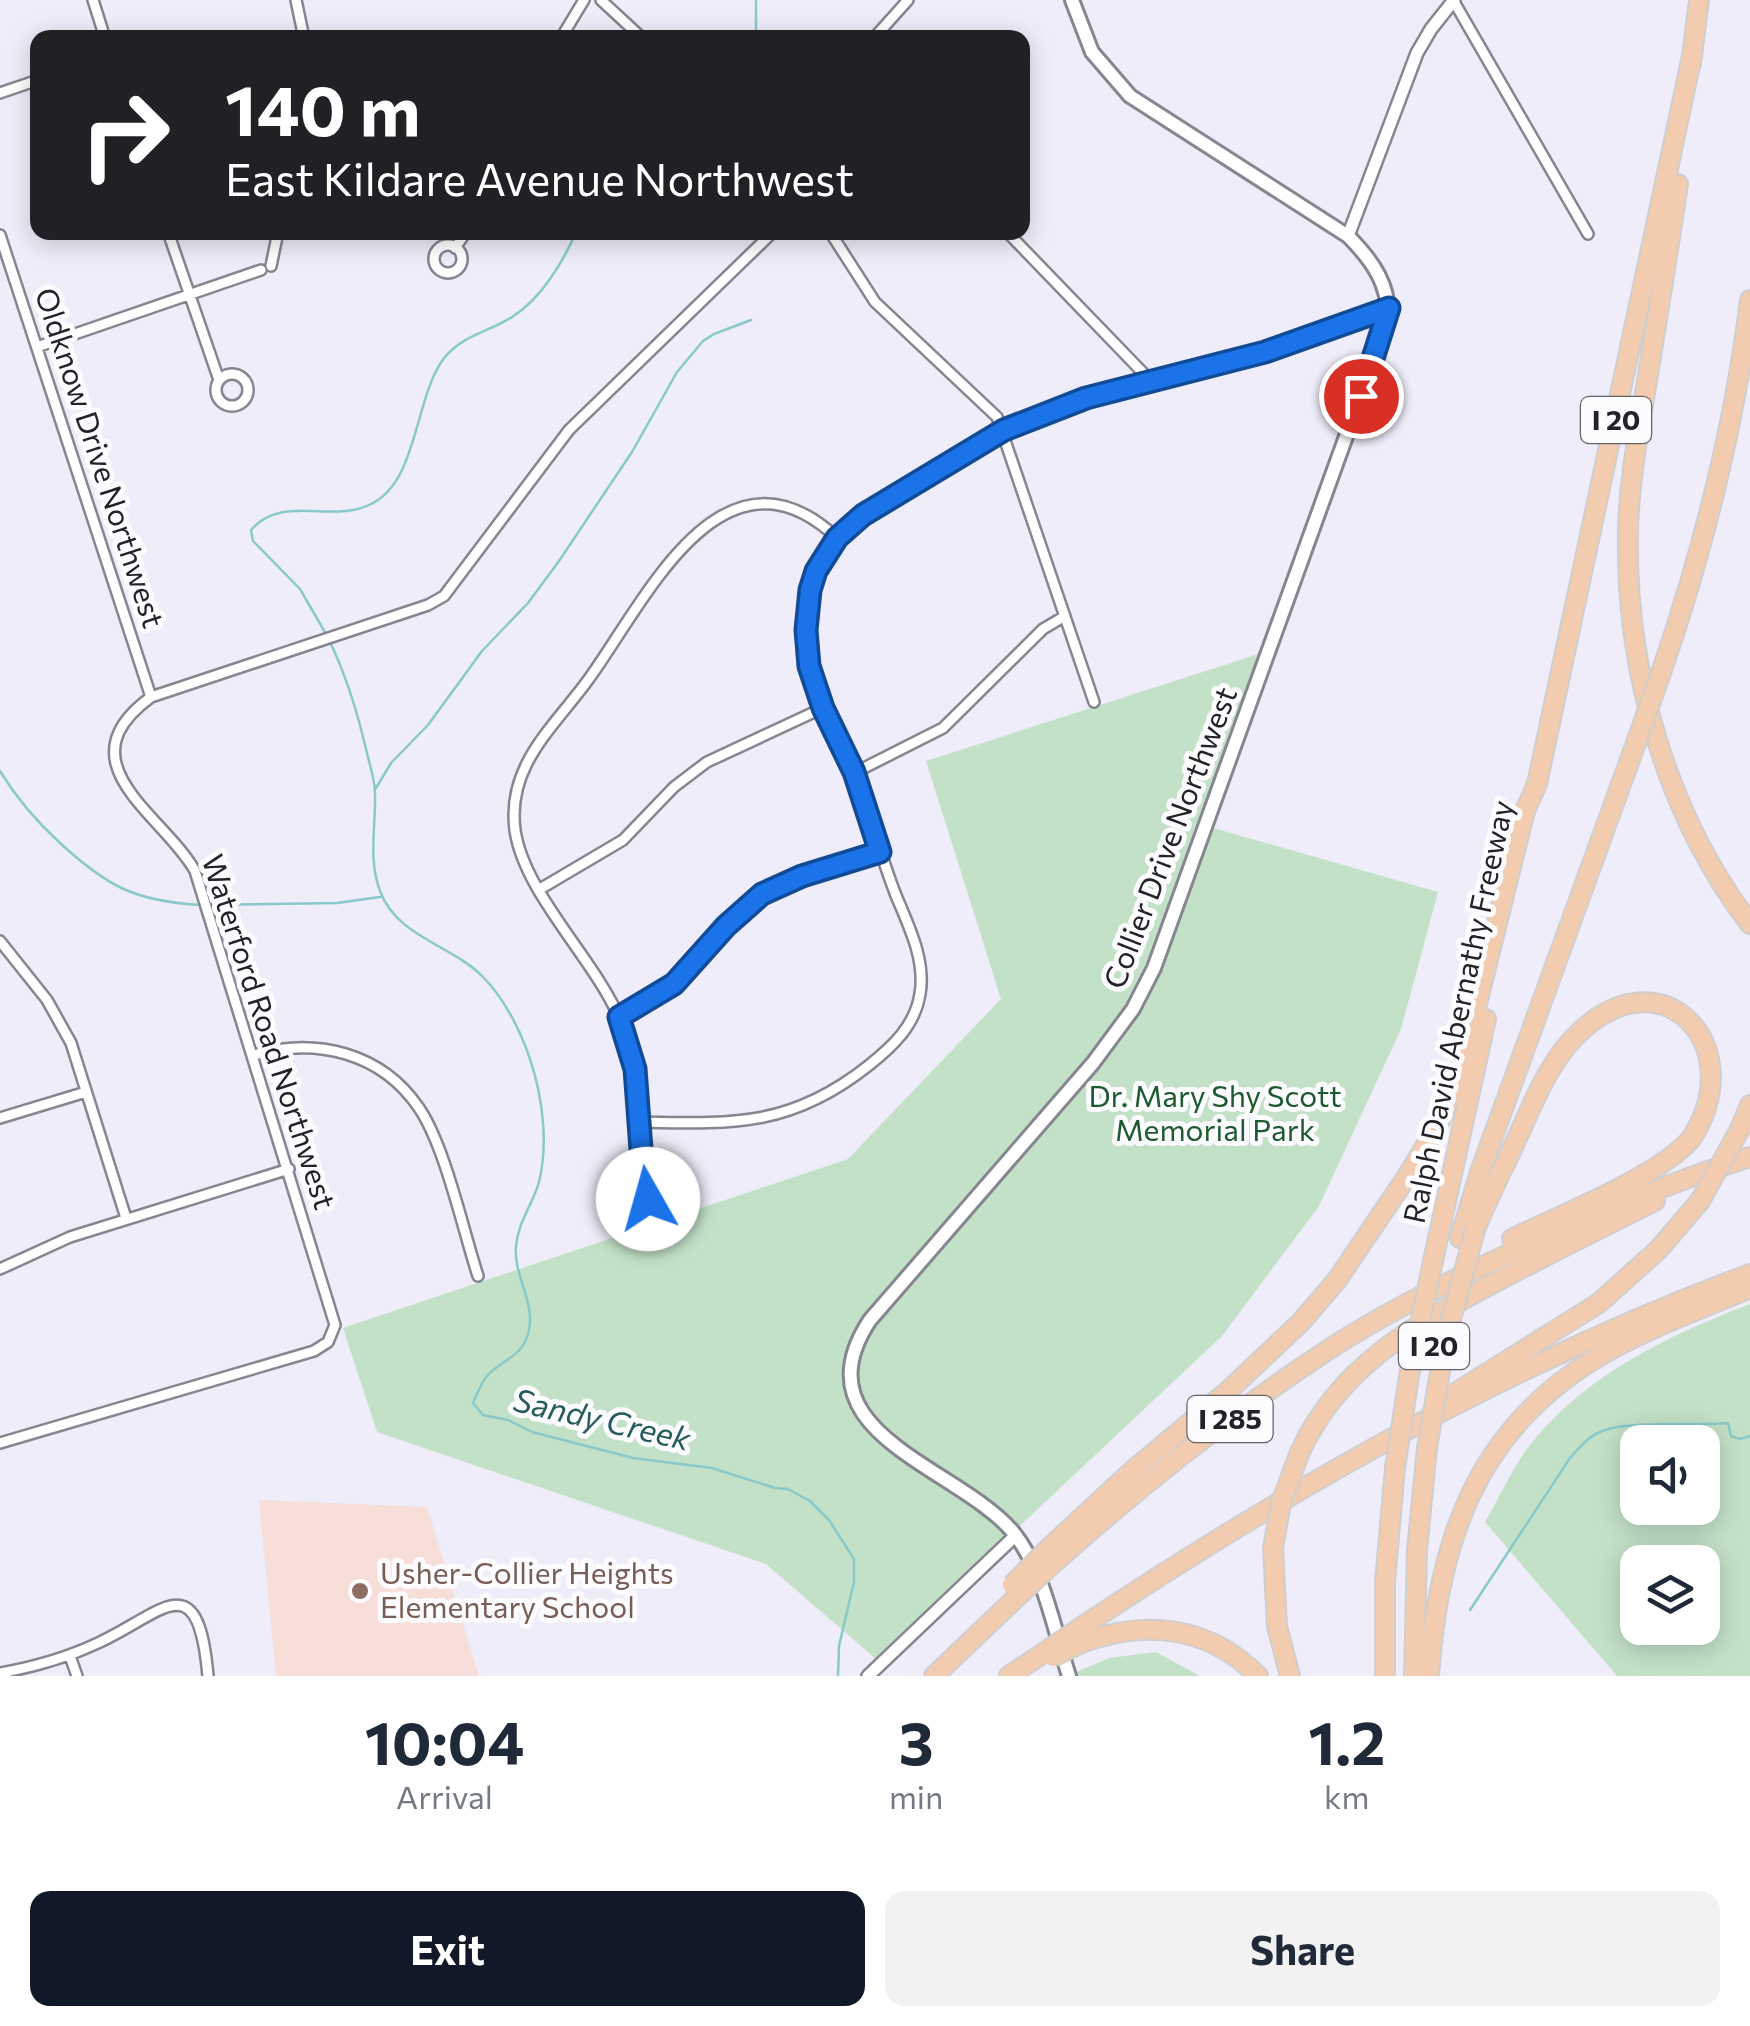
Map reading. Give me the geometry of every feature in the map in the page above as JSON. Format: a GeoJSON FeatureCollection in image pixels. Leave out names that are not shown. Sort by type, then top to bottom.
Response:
{"type":"FeatureCollection","features":[{"type":"Feature","properties":{"kind":"highway","name":"I 20"},"geometry":{"type":"LineString","coordinates":[[1537,784],[1692,56],[1699,0]]}},
{"type":"Feature","properties":{"kind":"highway"},"geometry":{"type":"LineString","coordinates":[[1692,56],[1679,182],[1631,480],[1629,580],[1644,687],[1662,755],[1704,854],[1750,924]]}},
{"type":"Feature","properties":{"kind":"highway","name":"I 20"},"geometry":{"type":"LineString","coordinates":[[1404,1676],[1406,1558],[1430,1361],[1467,1234],[1480,1172],[1661,673],[1700,553],[1736,397],[1750,300]]}},
{"type":"Feature","properties":{"kind":"highway"},"geometry":{"type":"LineString","coordinates":[[1054,1553],[1131,1472],[1228,1392],[1301,1322],[1344,1270],[1406,1178],[1451,1098],[1477,1011],[1525,811],[1537,784]]}},
{"type":"Feature","properties":{"kind":"highway","name":"Ralph David Abernathy Freeway"},"geometry":{"type":"LineString","coordinates":[[1385,1676],[1385,1582],[1395,1468],[1410,1370],[1537,784]]}},
{"type":"Feature","properties":{"kind":"highway"},"geometry":{"type":"LineString","coordinates":[[1418,1297],[1502,1244],[1656,1167],[1688,1142],[1712,1107],[1720,1080],[1715,1047],[1701,1025],[1674,1007],[1642,1002],[1615,1009],[1580,1032],[1548,1075],[1467,1234]]}},
{"type":"Feature","properties":{"kind":"highway"},"geometry":{"type":"LineString","coordinates":[[1426,1418],[1449,1394],[1578,1317],[1618,1288],[1660,1249],[1700,1201],[1750,1105]]}},
{"type":"Feature","properties":{"kind":"highway"},"geometry":{"type":"LineString","coordinates":[[1290,1676],[1277,1626],[1273,1548],[1281,1503],[1300,1452],[1334,1395],[1401,1334],[1577,1239],[1741,1160]]}},
{"type":"Feature","properties":{"kind":"highway","name":"I 285"},"geometry":{"type":"LineString","coordinates":[[934,1676],[990,1624],[1014,1591],[1054,1553],[1330,1348],[1418,1297],[1602,1210],[1741,1160]]}},
{"type":"Feature","properties":{"kind":"highway"},"geometry":{"type":"LineString","coordinates":[[1009,1676],[1031,1662],[1059,1655],[1248,1519],[1426,1418],[1601,1334],[1750,1274]]}},
{"type":"Feature","properties":{"kind":"highway"},"geometry":{"type":"LineString","coordinates":[[1429,1676],[1444,1561],[1468,1500],[1504,1440],[1540,1400],[1598,1356],[1750,1288]]}},
{"type":"Feature","properties":{"kind":"highway"},"geometry":{"type":"LineString","coordinates":[[1414,1676],[1421,1452]]}},
{"type":"Feature","properties":{"kind":"highway"},"geometry":{"type":"LineString","coordinates":[[1079,1637],[1121,1630],[1170,1630],[1219,1645],[1258,1676]]}},
{"type":"Feature","properties":{"kind":"main road"},"geometry":{"type":"LineString","coordinates":[[1075,1],[1092,52],[1130,96],[1348,236],[1381,279],[1389,308]]}},
{"type":"Feature","properties":{"kind":"main road","name":"Collier Drive Northwest"},"geometry":{"type":"LineString","coordinates":[[1069,1676],[1036,1574],[1016,1536],[984,1504],[876,1430],[852,1395],[853,1351],[870,1320],[1120,1029],[1154,968],[1389,308]]}},
{"type":"Feature","properties":{"kind":"street"},"geometry":{"type":"LineString","coordinates":[[93,0],[102,30]]}},
{"type":"Feature","properties":{"kind":"street"},"geometry":{"type":"LineString","coordinates":[[296,0],[302,30]]}},
{"type":"Feature","properties":{"kind":"street"},"geometry":{"type":"LineString","coordinates":[[565,30],[584,0]]}},
{"type":"Feature","properties":{"kind":"street"},"geometry":{"type":"LineString","coordinates":[[602,0],[634,30]]}},
{"type":"Feature","properties":{"kind":"street"},"geometry":{"type":"LineString","coordinates":[[881,30],[908,0]]}},
{"type":"Feature","properties":{"kind":"street"},"geometry":{"type":"LineString","coordinates":[[1348,236],[1417,53],[1430,29],[1454,0],[1588,234]]}},
{"type":"Feature","properties":{"kind":"street"},"geometry":{"type":"LineString","coordinates":[[0,93],[30,83]]}},
{"type":"Feature","properties":{"kind":"street","name":"Oldknow Drive Northwest"},"geometry":{"type":"LineString","coordinates":[[0,235],[151,696]]}},
{"type":"Feature","properties":{"kind":"street"},"geometry":{"type":"LineString","coordinates":[[171,240],[219,380]]}},
{"type":"Feature","properties":{"kind":"street"},"geometry":{"type":"LineString","coordinates":[[37,348],[266,268],[275,240]]}},
{"type":"Feature","properties":{"kind":"street"},"geometry":{"type":"LineString","coordinates":[[456,248],[461,240]]}},
{"type":"Feature","properties":{"kind":"street"},"geometry":{"type":"LineString","coordinates":[[151,696],[428,605],[444,596],[569,430],[765,240]]}},
{"type":"Feature","properties":{"kind":"street"},"geometry":{"type":"LineString","coordinates":[[835,240],[875,302],[915,343],[987,405],[1004,430],[1094,702]]}},
{"type":"Feature","properties":{"kind":"street"},"geometry":{"type":"LineString","coordinates":[[1015,240],[1149,379]]}},
{"type":"Feature","properties":{"kind":"street"},"geometry":{"type":"LineString","coordinates":[[640,1122],[724,1124],[760,1120],[792,1110],[848,1081],[902,1035],[920,994],[920,962],[854,772],[823,708],[809,666],[806,610],[816,571],[837,538],[863,515],[1004,430],[1086,398],[1265,352],[1389,308]]}},
{"type":"Feature","properties":{"kind":"street"},"geometry":{"type":"LineString","coordinates":[[653,1222],[643,1176],[635,1069],[619,1017],[524,861],[515,830],[515,799],[522,769],[536,743],[592,676],[669,563],[709,522],[751,505],[776,504],[799,510],[837,538]]}},
{"type":"Feature","properties":{"kind":"street"},"geometry":{"type":"LineString","coordinates":[[854,772],[943,728],[1043,629],[1065,616]]}},
{"type":"Feature","properties":{"kind":"street","name":"Waterford Road Northwest"},"geometry":{"type":"LineString","coordinates":[[0,1443],[298,1356],[322,1348],[333,1334],[335,1316],[195,871],[178,845],[132,798],[118,772],[116,749],[122,728],[134,710],[151,696]]}},
{"type":"Feature","properties":{"kind":"street"},"geometry":{"type":"LineString","coordinates":[[540,889],[623,840],[674,787],[707,762],[823,708]]}},
{"type":"Feature","properties":{"kind":"street"},"geometry":{"type":"LineString","coordinates":[[619,1017],[674,984],[726,926],[762,894],[802,876],[880,852]]}},
{"type":"Feature","properties":{"kind":"street"},"geometry":{"type":"LineString","coordinates":[[0,940],[59,1018],[126,1218]]}},
{"type":"Feature","properties":{"kind":"street"},"geometry":{"type":"LineString","coordinates":[[254,1055],[292,1047],[332,1049],[369,1063],[402,1087],[433,1134],[478,1276]]}},
{"type":"Feature","properties":{"kind":"street"},"geometry":{"type":"LineString","coordinates":[[0,1118],[86,1092]]}},
{"type":"Feature","properties":{"kind":"street"},"geometry":{"type":"LineString","coordinates":[[0,1268],[70,1237],[289,1169]]}},
{"type":"Feature","properties":{"kind":"street"},"geometry":{"type":"LineString","coordinates":[[868,1676],[1016,1536]]}},
{"type":"Feature","properties":{"kind":"street"},"geometry":{"type":"LineString","coordinates":[[0,1672],[70,1656],[154,1610],[172,1605],[192,1612],[200,1622],[208,1676]]}},
{"type":"Feature","properties":{"kind":"street"},"geometry":{"type":"LineString","coordinates":[[70,1656],[77,1676]]}},
{"type":"Feature","properties":{"kind":"shaded area","name":"Usher-Collier Heights Elementary School"},"geometry":{"type":"Polygon","coordinates":[[[259,1500],[427,1507],[479,1676],[276,1676],[259,1500]]]}},
{"type":"Feature","properties":{"kind":"green space","name":"Dr. Mary Shy Scott Memorial Park"},"geometry":{"type":"Polygon","coordinates":[[[1271,650],[1210,827],[1438,892],[1401,1029],[1319,1206],[1222,1336],[877,1660],[766,1564],[377,1432],[343,1328],[848,1159],[1001,999],[926,761],[1271,650]]]}},
{"type":"Feature","properties":{"kind":"green space"},"geometry":{"type":"Polygon","coordinates":[[[1750,1304],[1750,1676],[1617,1676],[1485,1522],[1510,1475],[1549,1423],[1600,1379],[1657,1345],[1750,1304]]]}},
{"type":"Feature","properties":{"kind":"green space"},"geometry":{"type":"Polygon","coordinates":[[[1156,1652],[1200,1676],[1067,1676],[1109,1658],[1156,1652]]]}},
{"type":"Feature","properties":{"kind":"waterway","name":"Sandy Creek"},"geometry":{"type":"LineString","coordinates":[[756,0],[756,30]]}},
{"type":"Feature","properties":{"kind":"waterway","name":"Sandy Creek"},"geometry":{"type":"LineString","coordinates":[[326,634],[300,589],[253,541],[251,530],[278,513],[358,509],[387,492],[407,458],[426,396],[442,361],[457,346],[523,309],[542,290],[572,240]]}},
{"type":"Feature","properties":{"kind":"waterway"},"geometry":{"type":"LineString","coordinates":[[376,788],[391,763],[428,725],[482,651],[528,603],[559,561],[632,452],[677,372],[703,341],[751,320]]}},
{"type":"Feature","properties":{"kind":"waterway","name":"Sandy Creek"},"geometry":{"type":"LineString","coordinates":[[330,642],[351,694],[373,777],[373,855],[380,891],[399,919],[470,966],[499,997],[525,1046],[540,1101],[543,1157],[539,1182],[516,1246],[530,1312],[528,1334],[518,1352],[486,1377],[473,1403],[483,1415],[508,1420],[532,1432],[633,1458],[712,1468],[788,1489],[810,1501],[829,1520],[854,1559],[854,1582],[839,1646],[838,1676]]}},
{"type":"Feature","properties":{"kind":"waterway"},"geometry":{"type":"LineString","coordinates":[[0,771],[35,818],[93,871],[140,895],[200,905]]}},
{"type":"Feature","properties":{"kind":"waterway"},"geometry":{"type":"LineString","coordinates":[[208,905],[337,903],[380,897]]}},
{"type":"Feature","properties":{"kind":"waterway"},"geometry":{"type":"LineString","coordinates":[[1470,1610],[1570,1458],[1596,1434],[1626,1426],[1728,1423],[1731,1436],[1750,1436]]}},
{"type":"Feature","properties":{"kind":"place","name":"Usher-Collier Heights Elementary School"},"geometry":{"type":"Point","coordinates":[360,1591]}},
{"type":"Feature","properties":{"kind":"route"},"geometry":{"type":"LineString","coordinates":[[648,1199],[635,1069],[619,1017],[674,984],[726,926],[762,894],[802,876],[880,852],[854,772],[814,688],[809,666],[806,610],[810,590],[816,571],[837,538],[863,515],[1004,430],[1086,398],[1265,352],[1389,308],[1361,396]]}}]}
